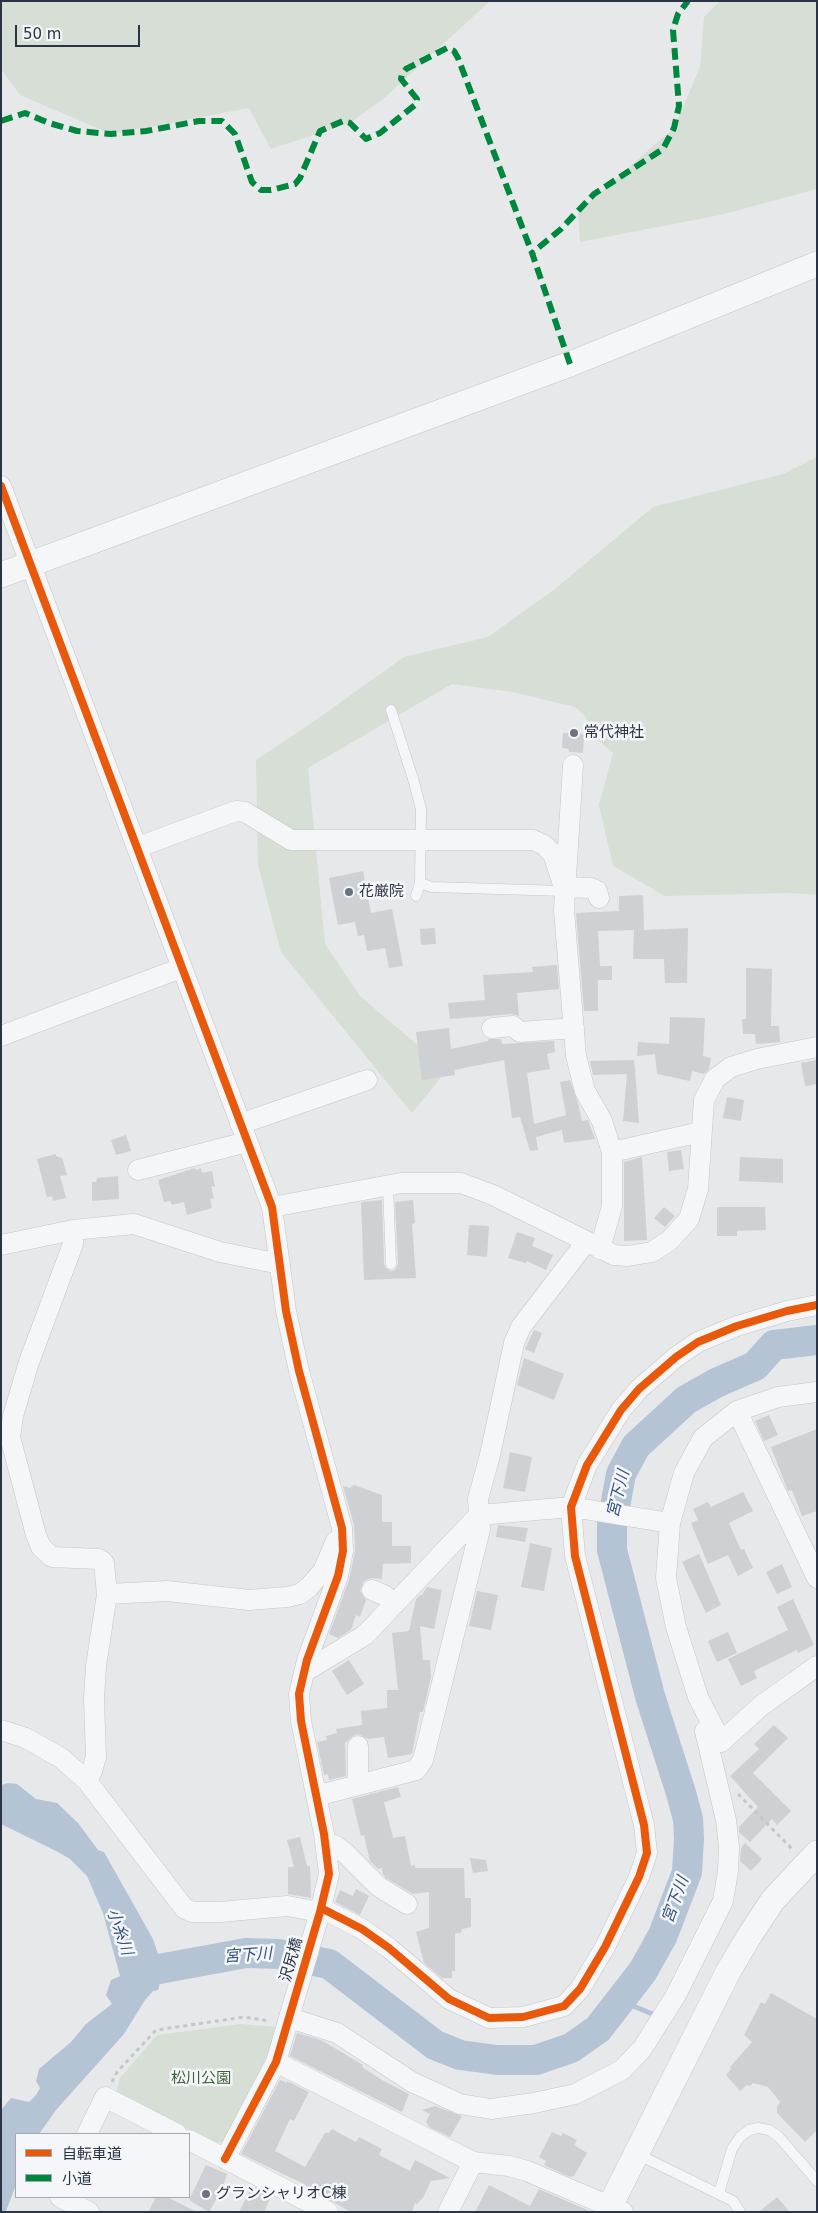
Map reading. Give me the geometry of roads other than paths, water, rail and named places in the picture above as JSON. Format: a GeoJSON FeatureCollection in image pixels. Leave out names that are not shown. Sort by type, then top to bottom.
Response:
{"type":"FeatureCollection","features":[{"type":"Feature","properties":{"kind":"street"},"geometry":{"type":"LineString","coordinates":[[1,575],[570,364],[817,264]]}},
{"type":"Feature","properties":{"kind":"street","name":"沢尻橋"},"geometry":{"type":"LineString","coordinates":[[1,486],[272,1208],[286,1310],[299,1371],[342,1528],[343,1551],[338,1576],[304,1672],[299,1694],[301,1721],[325,1842],[329,1874],[320,1915],[276,2062],[225,2159]]}},
{"type":"Feature","properties":{"kind":"street"},"geometry":{"type":"LineString","coordinates":[[316,1796],[416,1770],[423,1760],[480,1529],[478,1499],[514,1343],[522,1327],[593,1245],[612,1206],[612,1152],[602,1121],[585,1091],[576,1056],[564,910],[573,765]]}},
{"type":"Feature","properties":{"kind":"street"},"geometry":{"type":"LineString","coordinates":[[138,847],[236,811],[245,812],[291,840],[533,840],[544,845],[553,854],[565,889]]}},
{"type":"Feature","properties":{"kind":"street"},"geometry":{"type":"LineString","coordinates":[[565,889],[591,888],[597,891],[599,898]]}},
{"type":"Feature","properties":{"kind":"street"},"geometry":{"type":"LineString","coordinates":[[1,1036],[181,968]]}},
{"type":"Feature","properties":{"kind":"street"},"geometry":{"type":"LineString","coordinates":[[492,1028],[513,1026],[520,1032],[574,1028]]}},
{"type":"Feature","properties":{"kind":"street"},"geometry":{"type":"LineString","coordinates":[[272,1208],[401,1183],[462,1183],[493,1195],[614,1255],[628,1256],[652,1252],[669,1242],[689,1219],[698,1189],[704,1100],[715,1079],[730,1067],[757,1059],[817,1047]]}},
{"type":"Feature","properties":{"kind":"street"},"geometry":{"type":"LineString","coordinates":[[138,1170],[244,1133],[367,1080]]}},
{"type":"Feature","properties":{"kind":"street"},"geometry":{"type":"LineString","coordinates":[[612,1152],[701,1132]]}},
{"type":"Feature","properties":{"kind":"street"},"geometry":{"type":"LineString","coordinates":[[1,1245],[73,1230],[134,1224],[220,1252],[280,1264]]}},
{"type":"Feature","properties":{"kind":"street"},"geometry":{"type":"LineString","coordinates":[[73,1230],[73,1244],[29,1362],[13,1416],[10,1437],[36,1535],[41,1547],[52,1557],[99,1559],[104,1563],[107,1594],[96,1666],[94,1699],[96,1757],[87,1781]]}},
{"type":"Feature","properties":{"kind":"street"},"geometry":{"type":"LineString","coordinates":[[1,1730],[26,1738],[61,1758],[87,1781],[184,1908],[192,1912],[220,1912],[287,1906],[362,1929],[382,1943],[449,1999],[489,2018],[523,2017],[564,2006],[580,1989],[606,1947],[639,1877],[647,1853],[644,1825],[575,1556],[574,1508],[587,1465],[621,1410],[639,1389],[676,1357],[698,1342],[737,1326],[787,1311],[817,1305]]}},
{"type":"Feature","properties":{"kind":"street"},"geometry":{"type":"LineString","coordinates":[[817,1392],[778,1397],[737,1410],[703,1438],[684,1474],[666,1523],[666,1578],[676,1627],[698,1698],[721,1742],[762,1705],[817,1666]]}},
{"type":"Feature","properties":{"kind":"street"},"geometry":{"type":"LineString","coordinates":[[737,1410],[817,1578]]}},
{"type":"Feature","properties":{"kind":"street"},"geometry":{"type":"LineString","coordinates":[[304,1672],[365,1635],[479,1515],[574,1508],[666,1523]]}},
{"type":"Feature","properties":{"kind":"street"},"geometry":{"type":"LineString","coordinates":[[107,1594],[167,1592],[248,1600],[270,1600],[300,1594],[310,1587],[323,1571],[342,1528]]}},
{"type":"Feature","properties":{"kind":"street"},"geometry":{"type":"LineString","coordinates":[[372,1590],[384,1595],[395,1604]]}},
{"type":"Feature","properties":{"kind":"street"},"geometry":{"type":"LineString","coordinates":[[290,2015],[337,2033],[412,2082],[460,2104],[491,2109],[534,2104],[575,2094],[622,2070],[642,2049],[676,1995],[723,1900],[728,1871],[729,1847],[726,1820],[705,1732]]}},
{"type":"Feature","properties":{"kind":"street"},"geometry":{"type":"LineString","coordinates":[[358,1746],[358,1785]]}},
{"type":"Feature","properties":{"kind":"street"},"geometry":{"type":"LineString","coordinates":[[325,1842],[341,1850],[379,1887],[407,1904]]}},
{"type":"Feature","properties":{"kind":"street"},"geometry":{"type":"LineString","coordinates":[[276,2062],[473,2162],[509,2166],[527,2171],[614,2210],[636,2154],[728,1972],[748,1938],[806,1852]]}},
{"type":"Feature","properties":{"kind":"street"},"geometry":{"type":"LineString","coordinates":[[87,2133],[105,2097],[175,2133]]}},
{"type":"Feature","properties":{"kind":"street"},"geometry":{"type":"LineString","coordinates":[[190,2141],[328,2212]]}},
{"type":"Feature","properties":{"kind":"street"},"geometry":{"type":"LineString","coordinates":[[448,2212],[473,2162]]}},
{"type":"Feature","properties":{"kind":"street"},"geometry":{"type":"LineString","coordinates":[[62,2198],[89,2212]]}},
{"type":"Feature","properties":{"kind":"lane"},"geometry":{"type":"LineString","coordinates":[[391,710],[421,809],[420,883],[416,896]]}},
{"type":"Feature","properties":{"kind":"lane"},"geometry":{"type":"LineString","coordinates":[[420,883],[432,887],[565,889]]}},
{"type":"Feature","properties":{"kind":"lane"},"geometry":{"type":"LineString","coordinates":[[388,1186],[391,1264]]}},
{"type":"Feature","properties":{"kind":"lane"},"geometry":{"type":"LineString","coordinates":[[719,2193],[732,2149],[740,2137],[749,2130],[758,2128],[769,2130],[778,2136],[817,2181]]}},
{"type":"Feature","properties":{"kind":"lane"},"geometry":{"type":"LineString","coordinates":[[636,2154],[719,2193],[733,2201],[740,2212]]}},
{"type":"Feature","properties":{"kind":"water","name":"小糸川"},"geometry":{"type":"Polygon","coordinates":[[[8,1783],[17,1784],[36,1799],[57,1803],[78,1823],[98,1850],[104,1852],[153,1939],[161,1963],[173,1964],[190,1958],[200,1959],[198,1965],[186,1973],[179,1975],[163,1972],[158,1990],[153,1991],[145,2000],[124,2034],[56,2110],[40,2133],[15,2133],[15,2188],[6,2211],[1,2212],[1,2110],[11,2098],[29,2102],[36,2095],[40,2088],[36,2081],[39,2069],[71,2042],[86,2024],[112,2004],[106,1995],[111,1980],[120,1976],[103,1913],[87,1876],[70,1859],[1,1824],[1,1785],[8,1783]]]}},
{"type":"Feature","properties":{"kind":"waterway","name":"宮下川"},"geometry":{"type":"LineString","coordinates":[[159,1969],[246,1953],[278,1954],[329,1964],[435,2045],[460,2055],[497,2060],[536,2060],[571,2048],[598,2029],[643,1971],[663,1935],[687,1872],[689,1839],[688,1819],[650,1696],[612,1550],[612,1523],[621,1474],[636,1446],[686,1400],[716,1383],[755,1366],[774,1345],[817,1340]]}},
{"type":"Feature","properties":{"kind":"waterway"},"geometry":{"type":"LineString","coordinates":[[621,2001],[655,2015]]}},
{"type":"Feature","properties":{"kind":"place","name":"常代神社"},"geometry":{"type":"Point","coordinates":[574,733]}},
{"type":"Feature","properties":{"kind":"place","name":"花厳院"},"geometry":{"type":"Point","coordinates":[349,892]}},
{"type":"Feature","properties":{"kind":"place","name":"グランシャリオC棟"},"geometry":{"type":"Point","coordinates":[206,2194]}},
{"type":"Feature","properties":{"kind":"park label","name":"松川公園"},"geometry":{"type":"Point","coordinates":[201,2079]}}]}
